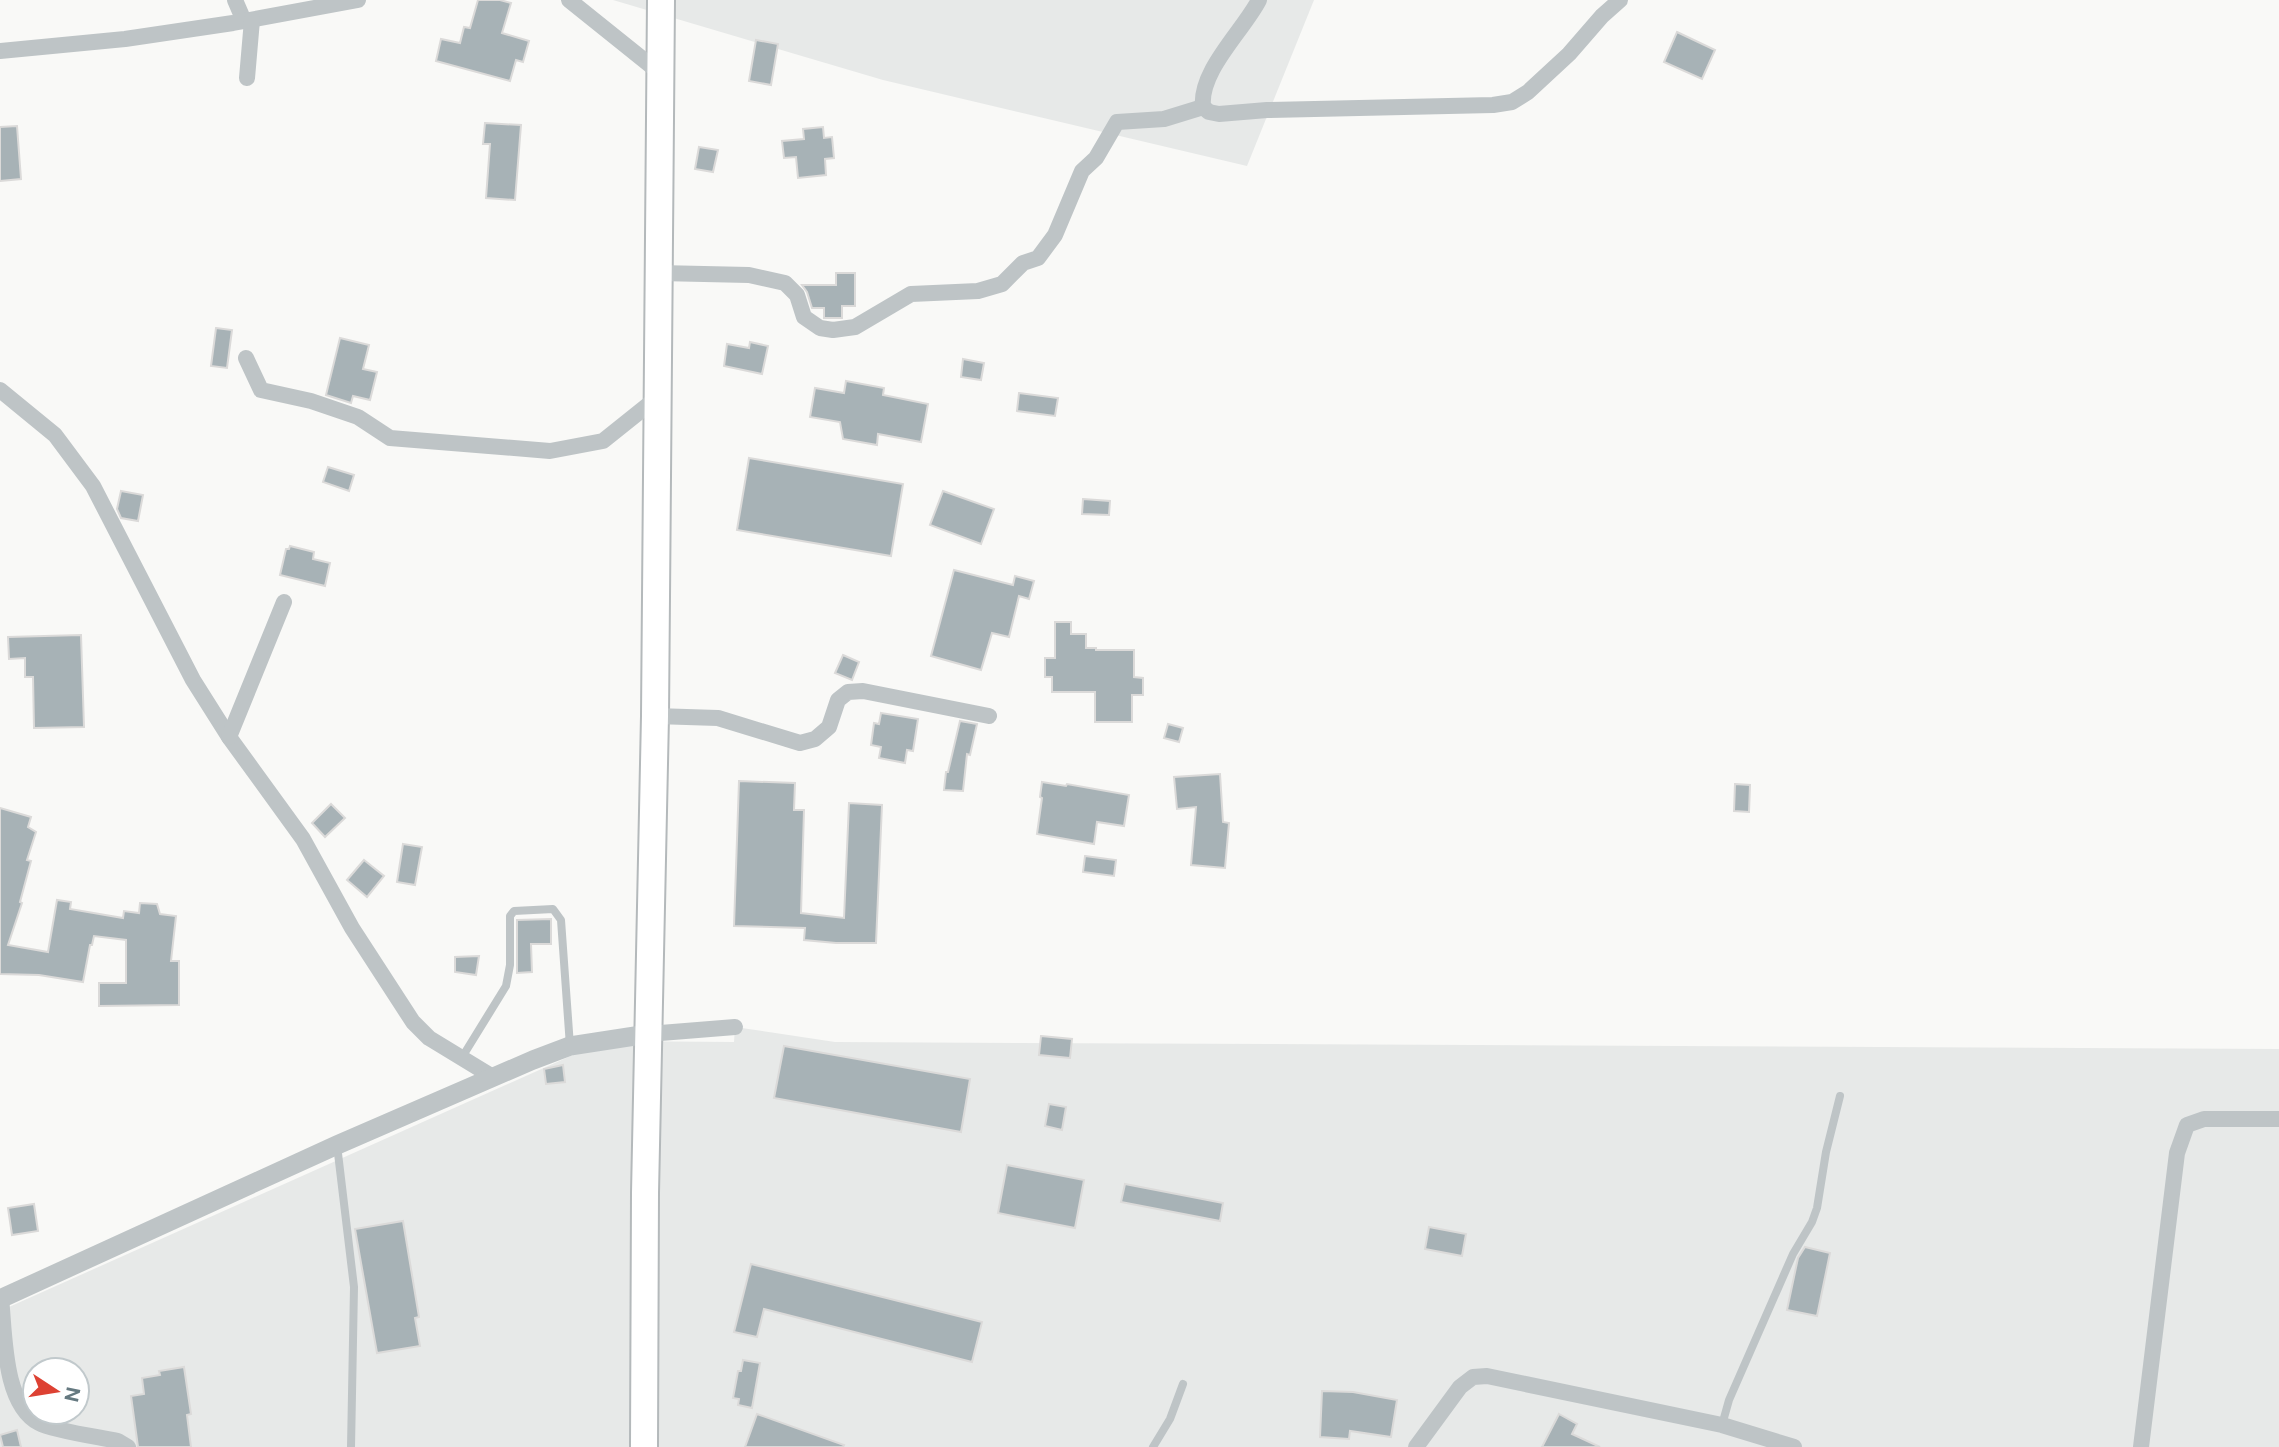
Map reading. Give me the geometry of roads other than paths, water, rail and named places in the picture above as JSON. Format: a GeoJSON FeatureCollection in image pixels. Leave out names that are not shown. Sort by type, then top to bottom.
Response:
{"type":"FeatureCollection","features":[{"type":"Feature","properties":{"kind":"highway"},"geometry":{"type":"LineString","coordinates":[[644,1447],[648,1034],[655,716],[661,0]]}},
{"type":"Feature","properties":{"kind":"street"},"geometry":{"type":"LineString","coordinates":[[235,0],[248,20],[247,78]]}},
{"type":"Feature","properties":{"kind":"street"},"geometry":{"type":"LineString","coordinates":[[0,51],[125,39],[358,0]]}},
{"type":"Feature","properties":{"kind":"street"},"geometry":{"type":"LineString","coordinates":[[569,0],[660,73]]}},
{"type":"Feature","properties":{"kind":"street"},"geometry":{"type":"LineString","coordinates":[[1259,0],[1206,83],[1202,97],[1203,107],[1209,112],[1219,114],[1267,110],[1493,105],[1512,102],[1528,92],[1569,54],[1602,16],[1620,0]]}},
{"type":"Feature","properties":{"kind":"street"},"geometry":{"type":"LineString","coordinates":[[659,273],[750,275],[785,283],[797,295],[804,317],[820,328],[833,330],[855,327],[912,294],[978,291],[1002,284],[1023,262],[1038,258],[1055,235],[1082,171],[1096,158],[1117,122],[1164,119],[1203,107]]}},
{"type":"Feature","properties":{"kind":"street"},"geometry":{"type":"LineString","coordinates":[[246,358],[261,390],[311,401],[358,417],[390,438],[550,451],[603,441],[658,397]]}},
{"type":"Feature","properties":{"kind":"street"},"geometry":{"type":"LineString","coordinates":[[0,390],[55,435],[93,486],[193,680],[229,737],[303,839],[352,928],[413,1022],[429,1038],[493,1077]]}},
{"type":"Feature","properties":{"kind":"street"},"geometry":{"type":"LineString","coordinates":[[229,737],[284,602]]}},
{"type":"Feature","properties":{"kind":"street"},"geometry":{"type":"LineString","coordinates":[[655,716],[718,718],[800,743],[815,739],[829,727],[838,700],[848,692],[863,691],[989,716]]}},
{"type":"Feature","properties":{"kind":"street"},"geometry":{"type":"LineString","coordinates":[[128,1447],[118,1441],[41,1425],[27,1416],[11,1381],[1,1298],[337,1145],[570,1046],[648,1034],[735,1027]]}},
{"type":"Feature","properties":{"kind":"street"},"geometry":{"type":"LineString","coordinates":[[2141,1447],[2177,1153],[2181,1139],[2187,1125],[2204,1119],[2279,1119]]}},
{"type":"Feature","properties":{"kind":"street"},"geometry":{"type":"LineString","coordinates":[[1416,1447],[1460,1387],[1473,1377],[1486,1376],[1722,1425],[1794,1447]]}},
{"type":"Feature","properties":{"kind":"lane"},"geometry":{"type":"LineString","coordinates":[[461,1059],[506,986],[510,965],[510,916],[513,911],[547,908],[559,914],[570,1046]]}},
{"type":"Feature","properties":{"kind":"lane"},"geometry":{"type":"LineString","coordinates":[[1722,1425],[1729,1400],[1793,1254],[1814,1215],[1840,1096]]}},
{"type":"Feature","properties":{"kind":"lane"},"geometry":{"type":"LineString","coordinates":[[337,1145],[354,1287],[351,1447]]}},
{"type":"Feature","properties":{"kind":"lane"},"geometry":{"type":"LineString","coordinates":[[1153,1447],[1170,1419],[1183,1384]]}}]}
